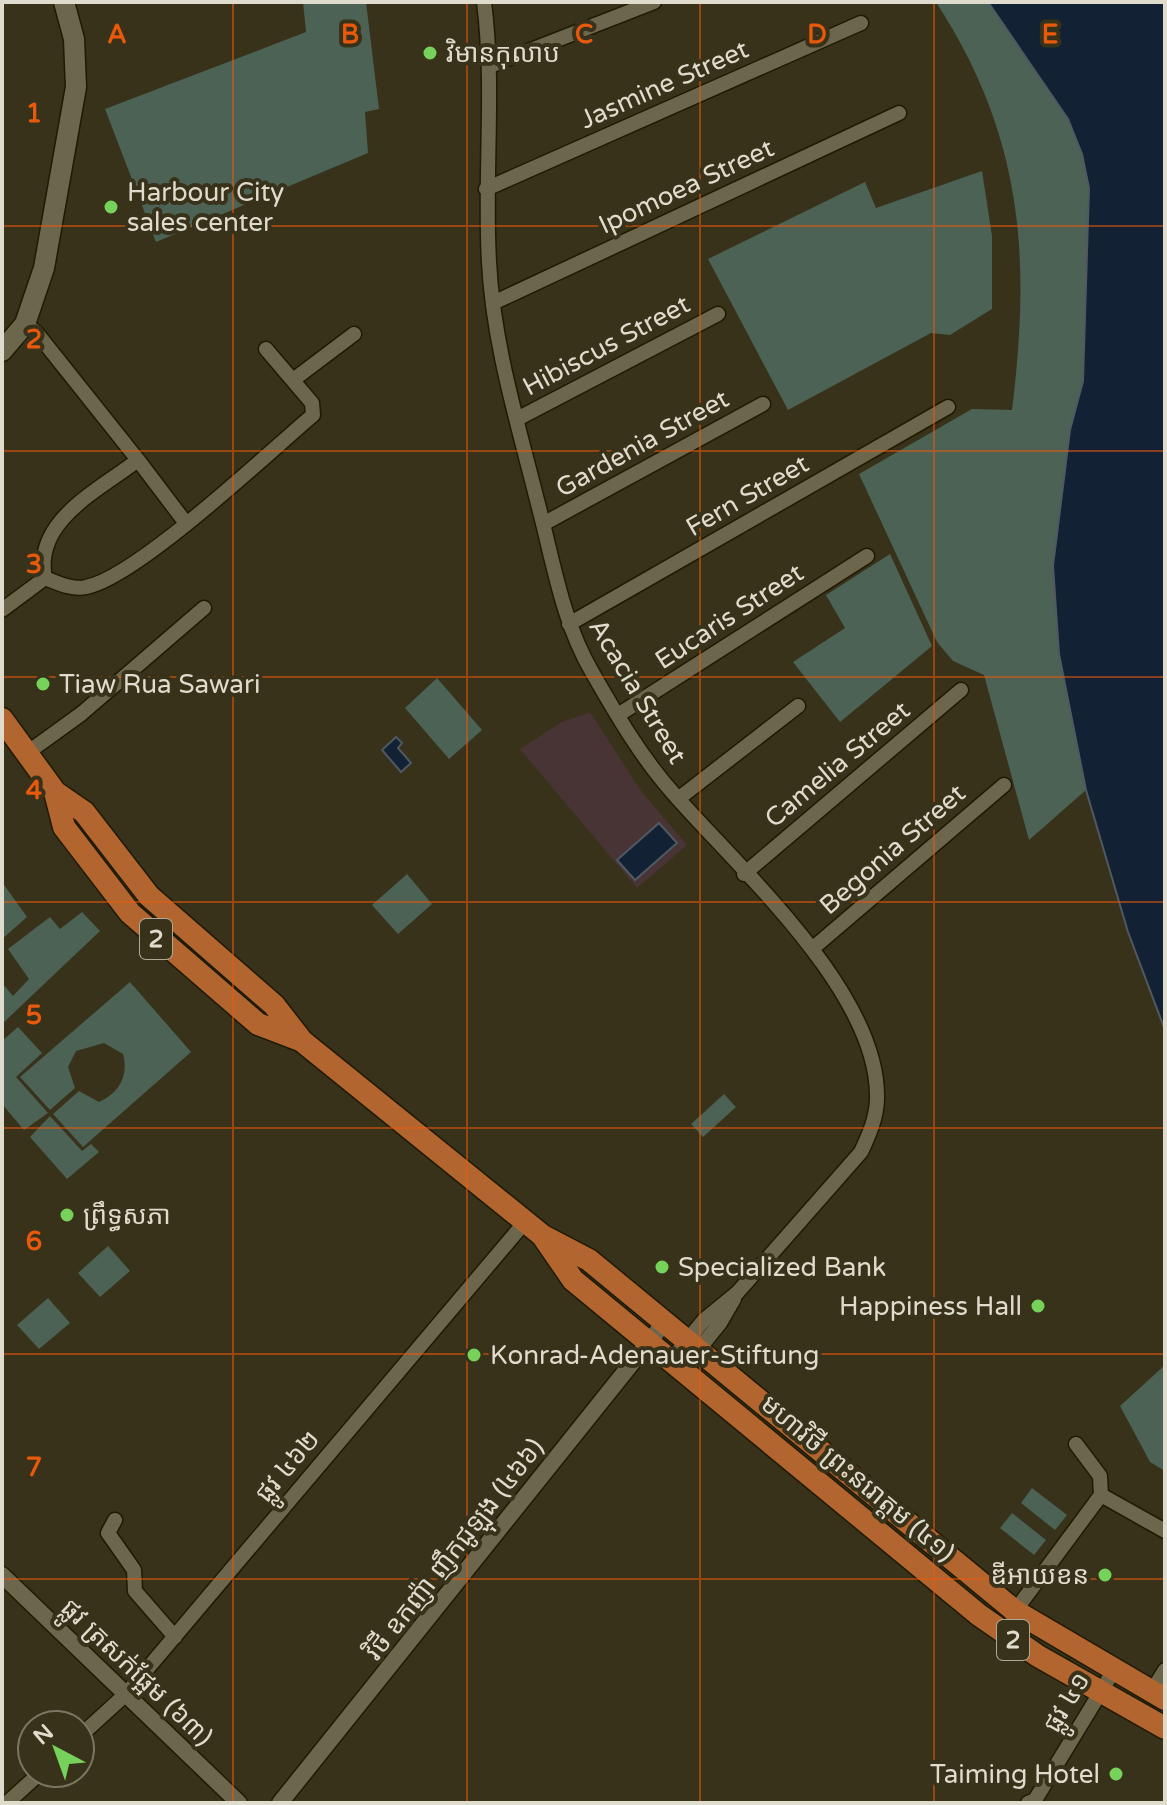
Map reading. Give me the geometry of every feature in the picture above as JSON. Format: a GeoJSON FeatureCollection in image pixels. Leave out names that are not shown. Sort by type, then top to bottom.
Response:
{"type":"FeatureCollection","features":[{"type":"Feature","properties":{"kind":"main road"},"geometry":{"type":"LineString","coordinates":[[2,351],[25,324],[44,268],[76,87],[74,39],[64,2]]}},
{"type":"Feature","properties":{"kind":"main road","name":"មហាវិថី ព្រះនរោត្តម (៤១)"},"geometry":{"type":"LineString","coordinates":[[2,719],[55,792],[64,827],[130,913],[258,1024],[302,1041],[534,1229],[589,1260],[1015,1611],[1158,1695]]}},
{"type":"Feature","properties":{"kind":"main road","name":"មហាវិថី ព្រះនរោត្តម (៤១)"},"geometry":{"type":"LineString","coordinates":[[534,1229],[573,1280],[1000,1631],[1100,1693],[1165,1728]]}},
{"type":"Feature","properties":{"kind":"street","name":"Acacia Street"},"geometry":{"type":"LineString","coordinates":[[484,2],[490,66],[486,189],[493,303],[517,419],[569,624],[618,715],[652,768],[812,949],[849,1003],[865,1036],[874,1066],[878,1099],[872,1129],[846,1173],[676,1365]]}},
{"type":"Feature","properties":{"kind":"street"},"geometry":{"type":"LineString","coordinates":[[490,66],[654,2]]}},
{"type":"Feature","properties":{"kind":"street","name":"Jasmine Street"},"geometry":{"type":"LineString","coordinates":[[486,189],[861,23]]}},
{"type":"Feature","properties":{"kind":"street","name":"Ipomoea Street"},"geometry":{"type":"LineString","coordinates":[[493,303],[899,113]]}},
{"type":"Feature","properties":{"kind":"street","name":"Hibiscus Street"},"geometry":{"type":"LineString","coordinates":[[517,419],[718,314]]}},
{"type":"Feature","properties":{"kind":"street"},"geometry":{"type":"LineString","coordinates":[[25,324],[36,332],[185,522]]}},
{"type":"Feature","properties":{"kind":"street"},"geometry":{"type":"LineString","coordinates":[[293,380],[354,334]]}},
{"type":"Feature","properties":{"kind":"street"},"geometry":{"type":"LineString","coordinates":[[45,578],[83,588],[102,583],[185,522],[313,415],[312,403],[266,349]]}},
{"type":"Feature","properties":{"kind":"street","name":"Gardenia Street"},"geometry":{"type":"LineString","coordinates":[[543,524],[763,404]]}},
{"type":"Feature","properties":{"kind":"street","name":"Fern Street"},"geometry":{"type":"LineString","coordinates":[[569,624],[948,407]]}},
{"type":"Feature","properties":{"kind":"street"},"geometry":{"type":"LineString","coordinates":[[45,578],[40,558],[58,522],[138,460]]}},
{"type":"Feature","properties":{"kind":"street","name":"Eucaris Street"},"geometry":{"type":"LineString","coordinates":[[618,715],[867,556]]}},
{"type":"Feature","properties":{"kind":"street"},"geometry":{"type":"LineString","coordinates":[[2,610],[45,578]]}},
{"type":"Feature","properties":{"kind":"street"},"geometry":{"type":"LineString","coordinates":[[27,753],[81,714],[204,608]]}},
{"type":"Feature","properties":{"kind":"street","name":"Camelia Street"},"geometry":{"type":"LineString","coordinates":[[744,874],[961,690]]}},
{"type":"Feature","properties":{"kind":"street"},"geometry":{"type":"LineString","coordinates":[[678,799],[798,706]]}},
{"type":"Feature","properties":{"kind":"street","name":"Begonia Street"},"geometry":{"type":"LineString","coordinates":[[812,949],[1004,785]]}},
{"type":"Feature","properties":{"kind":"street","name":"ផ្លូវ ៤៦២"},"geometry":{"type":"LineString","coordinates":[[96,1721],[126,1694],[534,1229]]}},
{"type":"Feature","properties":{"kind":"street","name":"វិថី ឧកញ៉ា ញឹកជូឡុង (៤៦៦)"},"geometry":{"type":"LineString","coordinates":[[289,1800],[664,1323]]}},
{"type":"Feature","properties":{"kind":"street"},"geometry":{"type":"LineString","coordinates":[[1000,1631],[1101,1495],[1100,1476],[1076,1444]]}},
{"type":"Feature","properties":{"kind":"street"},"geometry":{"type":"LineString","coordinates":[[1101,1495],[1165,1531]]}},
{"type":"Feature","properties":{"kind":"street"},"geometry":{"type":"LineString","coordinates":[[115,1520],[108,1533],[134,1570],[135,1591],[175,1637]]}},
{"type":"Feature","properties":{"kind":"street","name":"ផ្លូវ ត្រសក់ផ្អែម (៦៣)"},"geometry":{"type":"LineString","coordinates":[[2,1575],[239,1803]]}},
{"type":"Feature","properties":{"kind":"street","name":"ផ្លូវ ៤១"},"geometry":{"type":"LineString","coordinates":[[1033,1802],[1114,1670]]}},
{"type":"Feature","properties":{"kind":"street"},"geometry":{"type":"LineString","coordinates":[[1158,1695],[1165,1670]]}},
{"type":"Feature","properties":{"kind":"street"},"geometry":{"type":"LineString","coordinates":[[7,1803],[22,1789]]}},
{"type":"Feature","properties":{"kind":"shaded area"},"geometry":{"type":"Polygon","coordinates":[[[590,712],[641,791],[687,845],[637,888],[520,749],[562,722],[590,712]]]}},
{"type":"Feature","properties":{"kind":"green space"},"geometry":{"type":"Polygon","coordinates":[[[303,2],[366,2],[379,109],[365,112],[368,153],[156,242],[105,109],[306,32],[303,2]]]}},
{"type":"Feature","properties":{"kind":"green space"},"geometry":{"type":"Polygon","coordinates":[[[936,2],[988,2],[1068,119],[1082,154],[1090,188],[1083,381],[1070,430],[1053,566],[1059,655],[1086,790],[1029,840],[984,675],[953,661],[937,642],[859,474],[972,409],[1012,410],[1020,300],[1014,198],[1003,149],[987,101],[965,52],[936,2]]]}},
{"type":"Feature","properties":{"kind":"green space"},"geometry":{"type":"Polygon","coordinates":[[[982,171],[992,236],[992,309],[950,335],[931,333],[788,410],[708,259],[865,182],[876,208],[982,171]]]}},
{"type":"Feature","properties":{"kind":"green space"},"geometry":{"type":"Polygon","coordinates":[[[890,554],[932,646],[840,722],[793,662],[845,628],[826,595],[890,554]]]}},
{"type":"Feature","properties":{"kind":"green space"},"geometry":{"type":"Polygon","coordinates":[[[437,678],[482,730],[449,759],[405,708],[437,678]]]}},
{"type":"Feature","properties":{"kind":"green space"},"geometry":{"type":"Polygon","coordinates":[[[407,874],[432,904],[398,934],[372,905],[407,874]]]}},
{"type":"Feature","properties":{"kind":"green space"},"geometry":{"type":"Polygon","coordinates":[[[2,882],[27,917],[2,939],[2,882]]]}},
{"type":"Feature","properties":{"kind":"green space"},"geometry":{"type":"Polygon","coordinates":[[[82,912],[100,931],[2,1024],[2,983],[13,996],[29,979],[8,949],[50,917],[60,929],[82,912]]]}},
{"type":"Feature","properties":{"kind":"green space"},"geometry":{"type":"Polygon","coordinates":[[[130,982],[191,1052],[83,1147],[53,1114],[79,1091],[99,1102],[112,1094],[121,1083],[125,1070],[123,1054],[104,1043],[76,1051],[68,1067],[75,1088],[50,1110],[20,1077],[130,982]]]}},
{"type":"Feature","properties":{"kind":"green space"},"geometry":{"type":"Polygon","coordinates":[[[18,1027],[42,1053],[16,1077],[48,1113],[24,1130],[2,1104],[2,1041],[18,1027]]]}},
{"type":"Feature","properties":{"kind":"green space"},"geometry":{"type":"Polygon","coordinates":[[[724,1094],[736,1107],[703,1137],[691,1124],[724,1094]]]}},
{"type":"Feature","properties":{"kind":"green space"},"geometry":{"type":"Polygon","coordinates":[[[50,1116],[82,1151],[91,1144],[99,1152],[67,1179],[30,1137],[50,1116]]]}},
{"type":"Feature","properties":{"kind":"green space"},"geometry":{"type":"Polygon","coordinates":[[[108,1246],[130,1271],[100,1297],[78,1273],[108,1246]]]}},
{"type":"Feature","properties":{"kind":"green space"},"geometry":{"type":"Polygon","coordinates":[[[48,1298],[70,1323],[39,1349],[17,1325],[48,1298]]]}},
{"type":"Feature","properties":{"kind":"green space"},"geometry":{"type":"Polygon","coordinates":[[[1165,1365],[1165,1471],[1150,1462],[1120,1406],[1165,1365]]]}},
{"type":"Feature","properties":{"kind":"green space"},"geometry":{"type":"Polygon","coordinates":[[[1032,1488],[1067,1515],[1055,1530],[1021,1503],[1032,1488]]]}},
{"type":"Feature","properties":{"kind":"green space"},"geometry":{"type":"Polygon","coordinates":[[[1012,1513],[1046,1540],[1034,1555],[1000,1528],[1012,1513]]]}},
{"type":"Feature","properties":{"kind":"water"},"geometry":{"type":"Polygon","coordinates":[[[988,2],[1165,2],[1165,1030],[1128,932],[1086,790],[1059,654],[1053,566],[1070,430],[1083,381],[1089,188],[1082,154],[1068,119],[988,2]]]}},
{"type":"Feature","properties":{"kind":"water"},"geometry":{"type":"Polygon","coordinates":[[[396,737],[402,743],[398,748],[411,763],[401,772],[382,750],[396,737]]]}},
{"type":"Feature","properties":{"kind":"water"},"geometry":{"type":"Polygon","coordinates":[[[659,823],[677,843],[635,880],[617,860],[659,823]]]}},
{"type":"Feature","properties":{"kind":"place","name":"វិមានកុលាប"},"geometry":{"type":"Point","coordinates":[430,53]}},
{"type":"Feature","properties":{"kind":"place","name":"Harbour City sales center"},"geometry":{"type":"Point","coordinates":[111,207]}},
{"type":"Feature","properties":{"kind":"place","name":"Tiaw Rua Sawari"},"geometry":{"type":"Point","coordinates":[43,684]}},
{"type":"Feature","properties":{"kind":"place","name":"ព្រឹទ្ធសភា"},"geometry":{"type":"Point","coordinates":[67,1215]}},
{"type":"Feature","properties":{"kind":"place","name":"Specialized Bank"},"geometry":{"type":"Point","coordinates":[662,1267]}},
{"type":"Feature","properties":{"kind":"place","name":"Happiness Hall"},"geometry":{"type":"Point","coordinates":[1038,1306]}},
{"type":"Feature","properties":{"kind":"place","name":"Konrad-Adenauer-Stiftung"},"geometry":{"type":"Point","coordinates":[474,1355]}},
{"type":"Feature","properties":{"kind":"place","name":"ឌីអាយខន"},"geometry":{"type":"Point","coordinates":[1105,1575]}},
{"type":"Feature","properties":{"kind":"place","name":"Taiming Hotel"},"geometry":{"type":"Point","coordinates":[1116,1774]}}]}
